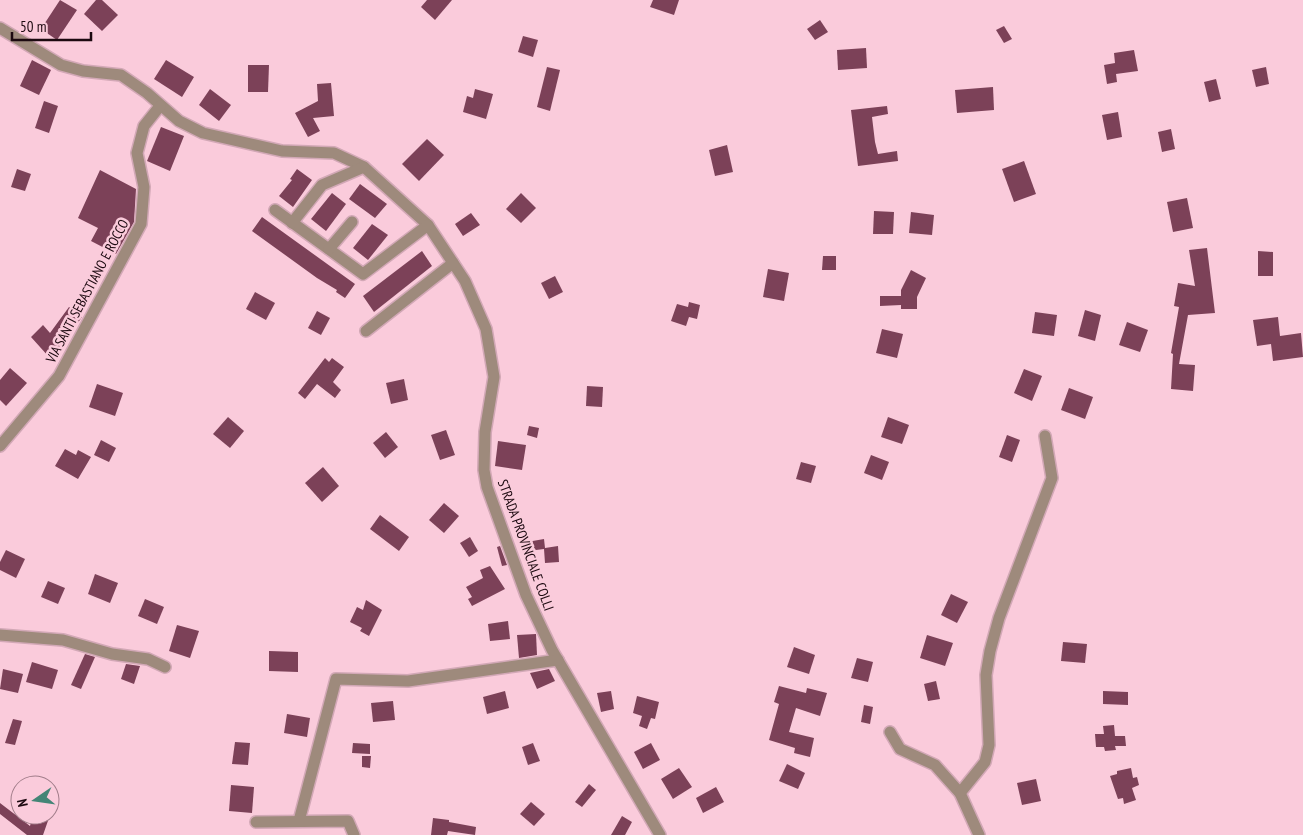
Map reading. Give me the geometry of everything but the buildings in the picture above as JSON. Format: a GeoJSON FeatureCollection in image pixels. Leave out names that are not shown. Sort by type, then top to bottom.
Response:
{"type":"FeatureCollection","features":[{"type":"Feature","properties":{"kind":"street","name":"STRADA PROVINCIALE COLLI"},"geometry":{"type":"LineString","coordinates":[[0,28],[62,66],[83,71],[121,75],[147,93],[179,121],[203,133],[282,151],[334,153],[364,167],[428,225],[465,281],[486,329],[494,376],[485,432],[484,470],[487,487],[526,594],[558,660],[660,835]]}},
{"type":"Feature","properties":{"kind":"street","name":"VIA SANTI SEBASTIANO E ROCCO"},"geometry":{"type":"LineString","coordinates":[[0,446],[59,376],[141,224],[144,187],[137,153],[144,126],[160,106]]}},
{"type":"Feature","properties":{"kind":"street"},"geometry":{"type":"LineString","coordinates":[[292,223],[322,185],[364,167]]}},
{"type":"Feature","properties":{"kind":"street"},"geometry":{"type":"LineString","coordinates":[[275,210],[362,274],[428,225]]}},
{"type":"Feature","properties":{"kind":"street"},"geometry":{"type":"LineString","coordinates":[[329,249],[352,222]]}},
{"type":"Feature","properties":{"kind":"street"},"geometry":{"type":"LineString","coordinates":[[366,331],[453,264]]}},
{"type":"Feature","properties":{"kind":"street"},"geometry":{"type":"LineString","coordinates":[[960,793],[985,762],[989,745],[988,667],[999,618],[1052,478],[1051,460],[1045,436]]}},
{"type":"Feature","properties":{"kind":"street"},"geometry":{"type":"LineString","coordinates":[[0,635],[64,640],[112,654],[148,659],[165,667]]}},
{"type":"Feature","properties":{"kind":"street"},"geometry":{"type":"LineString","coordinates":[[299,821],[336,680],[408,681],[558,660]]}},
{"type":"Feature","properties":{"kind":"street"},"geometry":{"type":"LineString","coordinates":[[890,732],[900,750],[934,765],[960,793],[979,835]]}},
{"type":"Feature","properties":{"kind":"street"},"geometry":{"type":"LineString","coordinates":[[256,822],[348,821],[354,835]]}}]}
